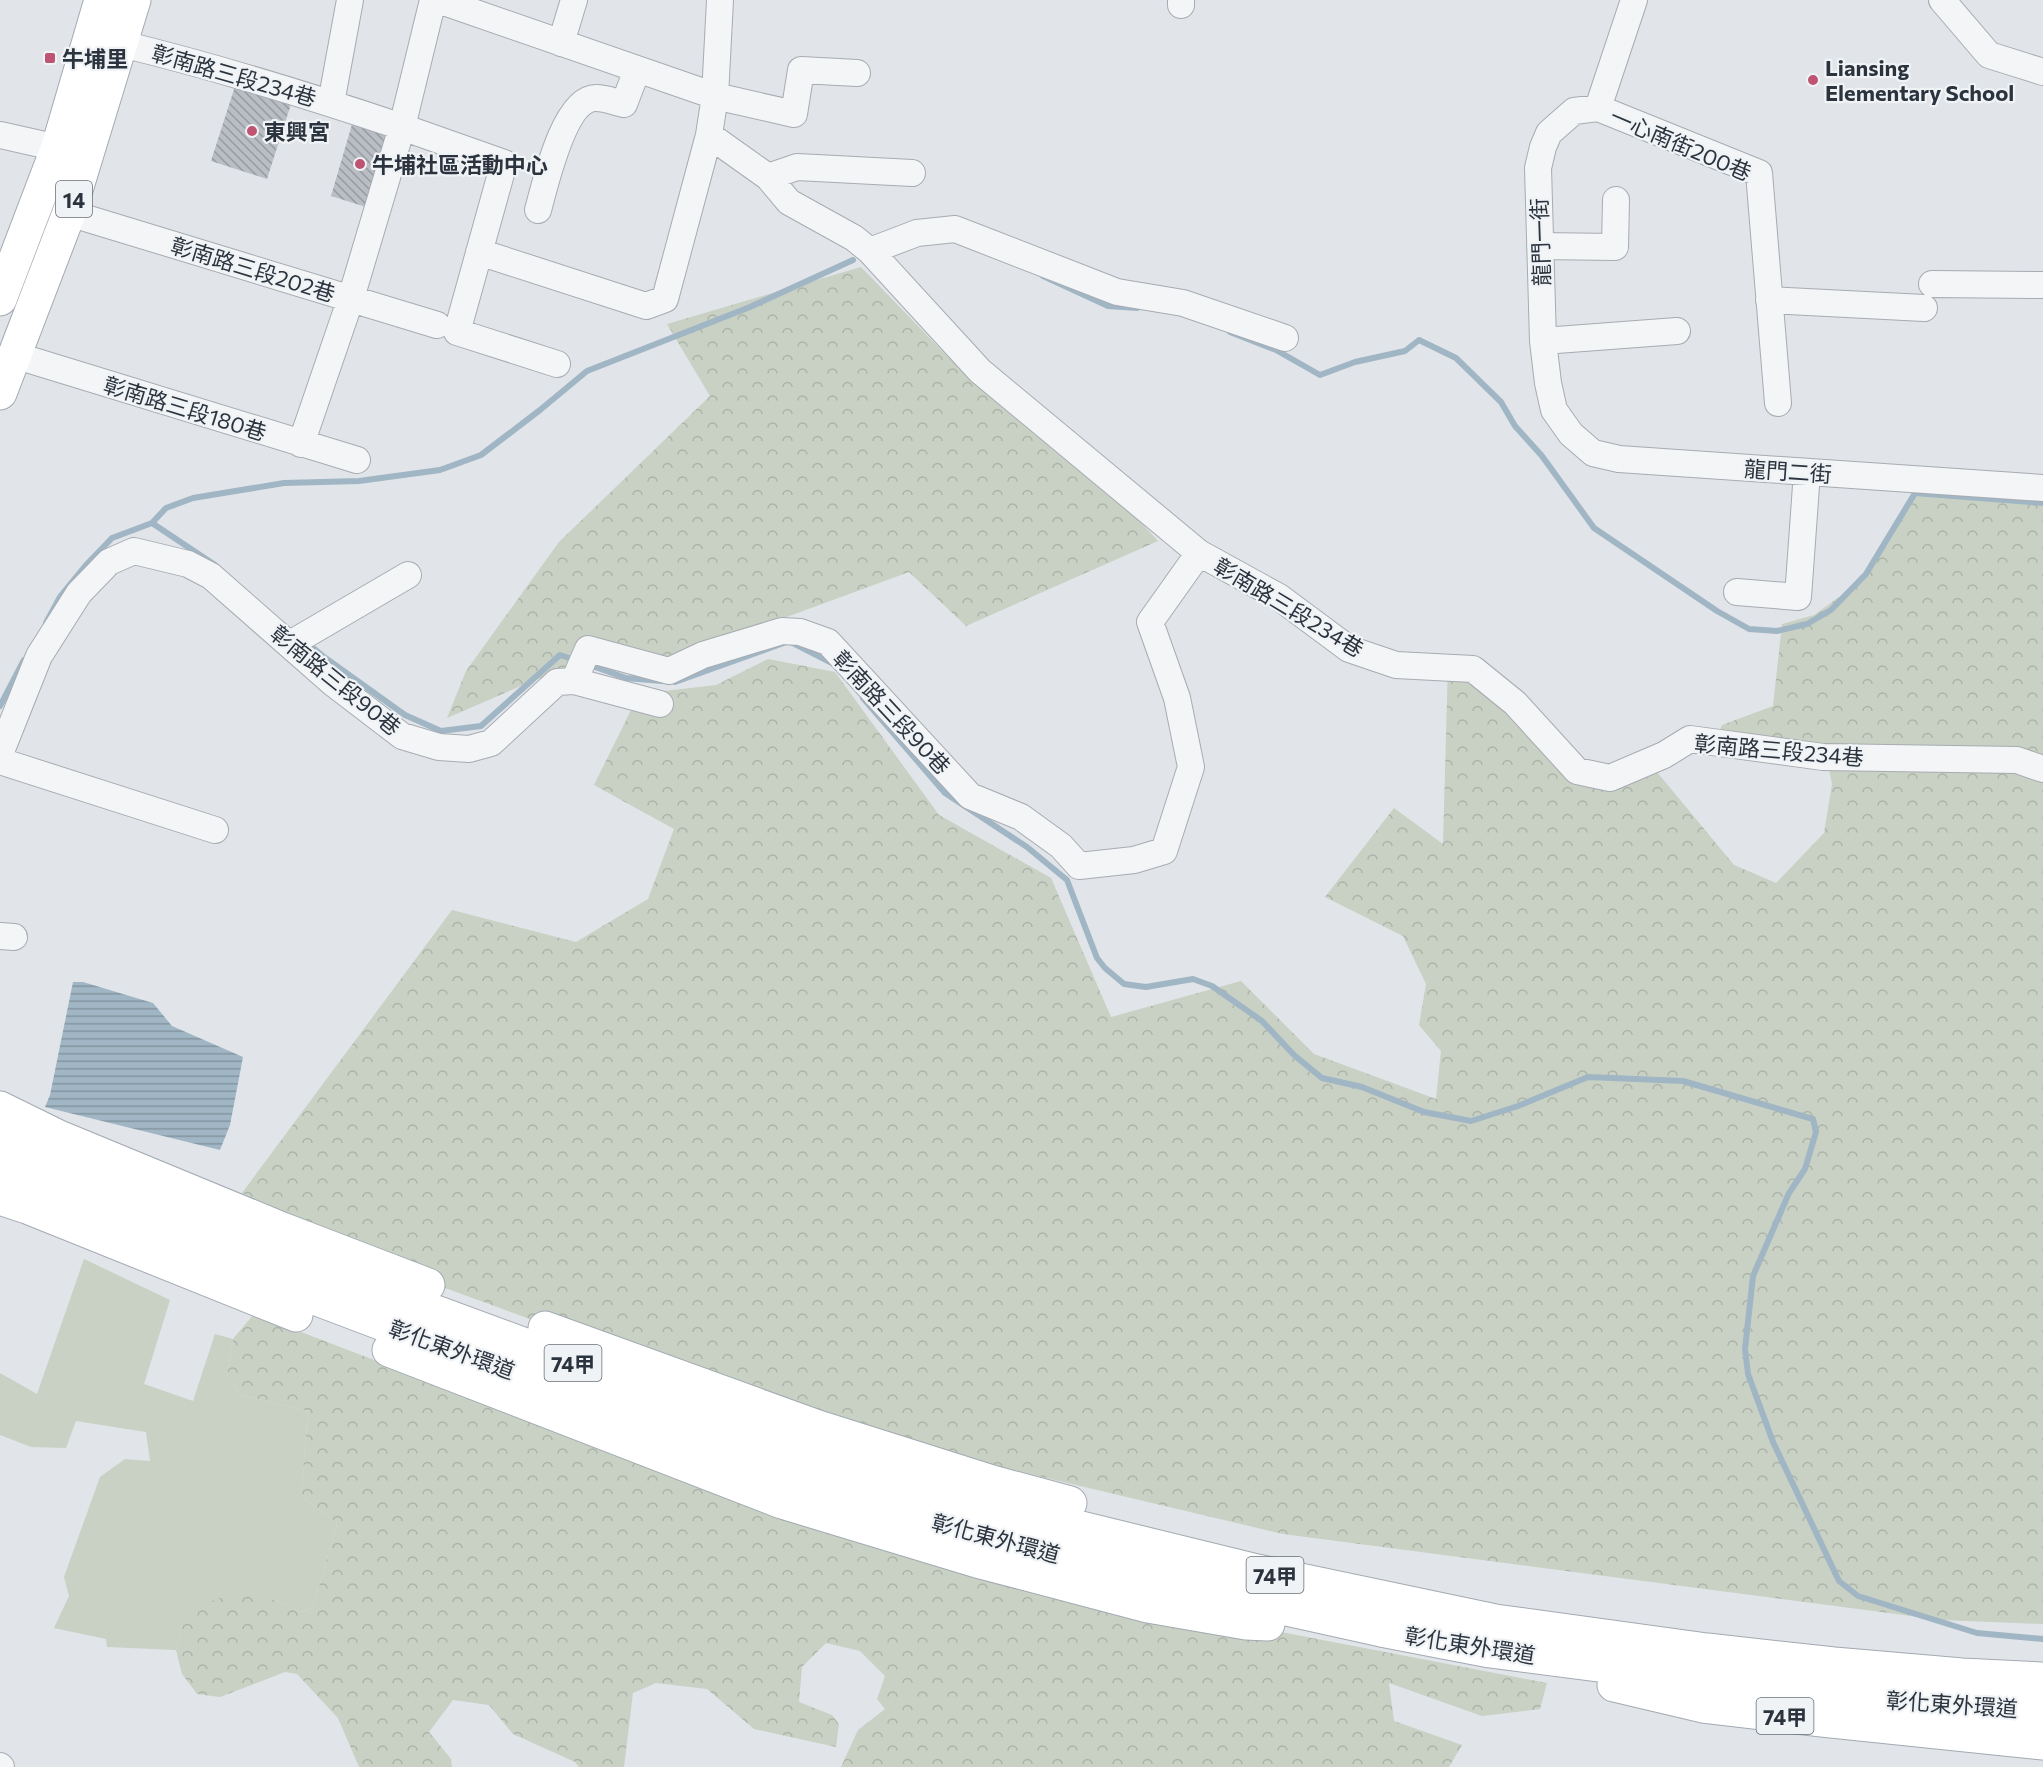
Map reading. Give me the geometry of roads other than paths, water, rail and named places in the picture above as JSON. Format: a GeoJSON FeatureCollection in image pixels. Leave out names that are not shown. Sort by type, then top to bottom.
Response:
{"type":"FeatureCollection","features":[{"type":"Feature","properties":{"kind":"main road","name":"14"},"geometry":{"type":"LineString","coordinates":[[0,299],[122,44],[134,0]]}},
{"type":"Feature","properties":{"kind":"main road","name":"14"},"geometry":{"type":"LineString","coordinates":[[0,393],[69,213],[72,151],[96,1]]}},
{"type":"Feature","properties":{"kind":"main road","name":"74甲"},"geometry":{"type":"LineString","coordinates":[[0,1108],[14,1130],[434,1288],[818,1427],[993,1482],[1172,1530],[1386,1615]]}},
{"type":"Feature","properties":{"kind":"main road","name":"彰化東外環道"},"geometry":{"type":"LineString","coordinates":[[14,1130],[273,1252],[810,1450],[987,1505],[1160,1547],[1386,1615]]}},
{"type":"Feature","properties":{"kind":"main road","name":"彰化東外環道"},"geometry":{"type":"LineString","coordinates":[[0,1168],[274,1283],[800,1478],[980,1536],[1153,1579],[1386,1615],[1495,1621],[1535,1641],[1831,1695],[1960,1706],[2043,1710]]}},
{"type":"Feature","properties":{"kind":"main road","name":"74甲"},"geometry":{"type":"LineString","coordinates":[[0,1198],[253,1299],[783,1502],[977,1561],[1148,1606],[1246,1623],[1386,1615]]}},
{"type":"Feature","properties":{"kind":"main road","name":"74甲"},"geometry":{"type":"LineString","coordinates":[[1535,1641],[1634,1624],[1836,1646],[2043,1660]]}},
{"type":"Feature","properties":{"kind":"main road","name":"74甲"},"geometry":{"type":"LineString","coordinates":[[1535,1641],[1601,1681],[1703,1706],[2043,1743]]}},
{"type":"Feature","properties":{"kind":"main road","name":"彰化東外環道"},"geometry":{"type":"LineString","coordinates":[[1535,1641],[1707,1650],[1834,1664],[1962,1675],[2043,1679]]}},
{"type":"Feature","properties":{"kind":"street"},"geometry":{"type":"LineString","coordinates":[[331,104],[350,0]]}},
{"type":"Feature","properties":{"kind":"street"},"geometry":{"type":"LineString","coordinates":[[301,444],[351,298],[402,127],[433,0]]}},
{"type":"Feature","properties":{"kind":"street"},"geometry":{"type":"LineString","coordinates":[[438,0],[715,96],[795,114],[801,69],[857,73]]}},
{"type":"Feature","properties":{"kind":"street"},"geometry":{"type":"LineString","coordinates":[[561,43],[574,0]]}},
{"type":"Feature","properties":{"kind":"street"},"geometry":{"type":"LineString","coordinates":[[557,364],[457,332],[479,252],[646,306],[665,298],[709,135],[715,96],[720,0]]}},
{"type":"Feature","properties":{"kind":"street","name":"一心南街200巷"},"geometry":{"type":"LineString","coordinates":[[1634,0],[1598,108],[1759,173],[1778,403]]}},
{"type":"Feature","properties":{"kind":"street"},"geometry":{"type":"LineString","coordinates":[[1942,0],[1989,55],[2043,72]]}},
{"type":"Feature","properties":{"kind":"street","name":"彰南路三段234巷"},"geometry":{"type":"LineString","coordinates":[[96,1],[122,44],[158,52],[331,104],[504,162],[479,252]]}},
{"type":"Feature","properties":{"kind":"street"},"geometry":{"type":"LineString","coordinates":[[538,210],[560,135],[581,104],[595,98],[624,104],[637,70]]}},
{"type":"Feature","properties":{"kind":"street","name":"龍門一街"},"geometry":{"type":"LineString","coordinates":[[1554,410],[1543,341],[1538,168],[1543,147],[1550,133],[1574,111],[1598,108]]}},
{"type":"Feature","properties":{"kind":"street"},"geometry":{"type":"LineString","coordinates":[[0,135],[72,151]]}},
{"type":"Feature","properties":{"kind":"street","name":"彰南路三段234巷"},"geometry":{"type":"LineString","coordinates":[[709,135],[768,177],[789,202],[854,238],[870,251],[980,371],[1199,553],[1279,597],[1350,649],[1396,665],[1473,669],[1515,703],[1577,771],[1610,778],[1664,755],[1690,739],[1824,757],[2017,760],[2043,769]]}},
{"type":"Feature","properties":{"kind":"street"},"geometry":{"type":"LineString","coordinates":[[768,177],[797,167],[912,173]]}},
{"type":"Feature","properties":{"kind":"street"},"geometry":{"type":"LineString","coordinates":[[1540,246],[1615,247],[1616,200]]}},
{"type":"Feature","properties":{"kind":"street","name":"彰南路三段202巷"},"geometry":{"type":"LineString","coordinates":[[69,213],[437,325]]}},
{"type":"Feature","properties":{"kind":"street"},"geometry":{"type":"LineString","coordinates":[[870,251],[917,233],[955,229],[1117,292],[1183,303],[1285,338]]}},
{"type":"Feature","properties":{"kind":"street"},"geometry":{"type":"LineString","coordinates":[[1932,284],[2043,285]]}},
{"type":"Feature","properties":{"kind":"street"},"geometry":{"type":"LineString","coordinates":[[1769,300],[1924,308]]}},
{"type":"Feature","properties":{"kind":"street"},"geometry":{"type":"LineString","coordinates":[[1543,341],[1677,331]]}},
{"type":"Feature","properties":{"kind":"street","name":"彰南路三段180巷"},"geometry":{"type":"LineString","coordinates":[[14,355],[357,460]]}},
{"type":"Feature","properties":{"kind":"street","name":"龍門二街"},"geometry":{"type":"LineString","coordinates":[[1554,410],[1571,434],[1593,453],[1619,459],[2043,488]]}},
{"type":"Feature","properties":{"kind":"street"},"geometry":{"type":"LineString","coordinates":[[1737,592],[1798,597],[1807,472]]}},
{"type":"Feature","properties":{"kind":"street","name":"彰南路三段90巷"},"geometry":{"type":"LineString","coordinates":[[0,754],[39,656],[79,593],[109,562],[134,551],[188,564],[211,576],[334,684],[402,736],[439,747],[469,749],[491,743],[557,682],[574,681],[588,649],[669,671],[703,655],[782,631],[800,632],[828,642],[970,796],[1021,817],[1061,846],[1079,866],[1134,860],[1164,851],[1191,767],[1177,698],[1150,622],[1199,553]]}},
{"type":"Feature","properties":{"kind":"street"},"geometry":{"type":"LineString","coordinates":[[290,644],[408,575]]}},
{"type":"Feature","properties":{"kind":"street"},"geometry":{"type":"LineString","coordinates":[[574,681],[660,704]]}},
{"type":"Feature","properties":{"kind":"street"},"geometry":{"type":"LineString","coordinates":[[2017,760],[2043,747]]}},
{"type":"Feature","properties":{"kind":"street"},"geometry":{"type":"LineString","coordinates":[[0,761],[215,830]]}},
{"type":"Feature","properties":{"kind":"water"},"geometry":{"type":"Polygon","coordinates":[[[73,982],[83,982],[153,1003],[172,1026],[243,1057],[230,1125],[220,1150],[45,1107],[50,1095],[73,982]]]}},
{"type":"Feature","properties":{"kind":"waterway"},"geometry":{"type":"LineString","coordinates":[[152,523],[166,508],[193,498],[284,483],[359,481],[440,470],[481,455],[587,371],[750,307],[853,260]]}},
{"type":"Feature","properties":{"kind":"waterway"},"geometry":{"type":"LineString","coordinates":[[1043,276],[1108,306],[1137,308]]}},
{"type":"Feature","properties":{"kind":"waterway"},"geometry":{"type":"LineString","coordinates":[[1230,332],[1276,350],[1320,375],[1355,362],[1405,351],[1419,340],[1456,358],[1501,402],[1515,426],[1542,456],[1594,528],[1717,611],[1749,629],[1777,631],[1807,624],[1831,610],[1866,574],[1915,493],[2043,503]]}},
{"type":"Feature","properties":{"kind":"waterway"},"geometry":{"type":"LineString","coordinates":[[46,623],[60,597],[112,538],[152,523],[215,565]]}},
{"type":"Feature","properties":{"kind":"waterway"},"geometry":{"type":"LineString","coordinates":[[675,682],[789,641],[832,663]]}},
{"type":"Feature","properties":{"kind":"waterway"},"geometry":{"type":"LineString","coordinates":[[306,642],[405,715],[441,731],[481,726],[560,655],[578,661]]}},
{"type":"Feature","properties":{"kind":"waterway"},"geometry":{"type":"LineString","coordinates":[[0,706],[24,660]]}},
{"type":"Feature","properties":{"kind":"waterway"},"geometry":{"type":"LineString","coordinates":[[587,664],[626,678],[662,681]]}},
{"type":"Feature","properties":{"kind":"waterway"},"geometry":{"type":"LineString","coordinates":[[863,698],[945,793],[1027,847],[1067,880],[1097,958],[1124,984],[1146,987],[1193,979],[1212,986],[1262,1021],[1294,1055],[1322,1078],[1362,1087],[1424,1112],[1471,1121],[1518,1106],[1588,1077],[1683,1081],[1813,1119],[1816,1132],[1805,1169],[1789,1193],[1753,1276],[1745,1349],[1748,1374],[1773,1442],[1839,1581],[1858,1596],[1977,1633],[2043,1639]]}},
{"type":"Feature","properties":{"kind":"place","name":"牛埔里"},"geometry":{"type":"Point","coordinates":[50,58]}},
{"type":"Feature","properties":{"kind":"place","name":"Liansing Elementary School"},"geometry":{"type":"Point","coordinates":[1813,80]}},
{"type":"Feature","properties":{"kind":"place","name":"東興宮"},"geometry":{"type":"Point","coordinates":[252,131]}},
{"type":"Feature","properties":{"kind":"place","name":"牛埔社區活動中心"},"geometry":{"type":"Point","coordinates":[360,164]}}]}
